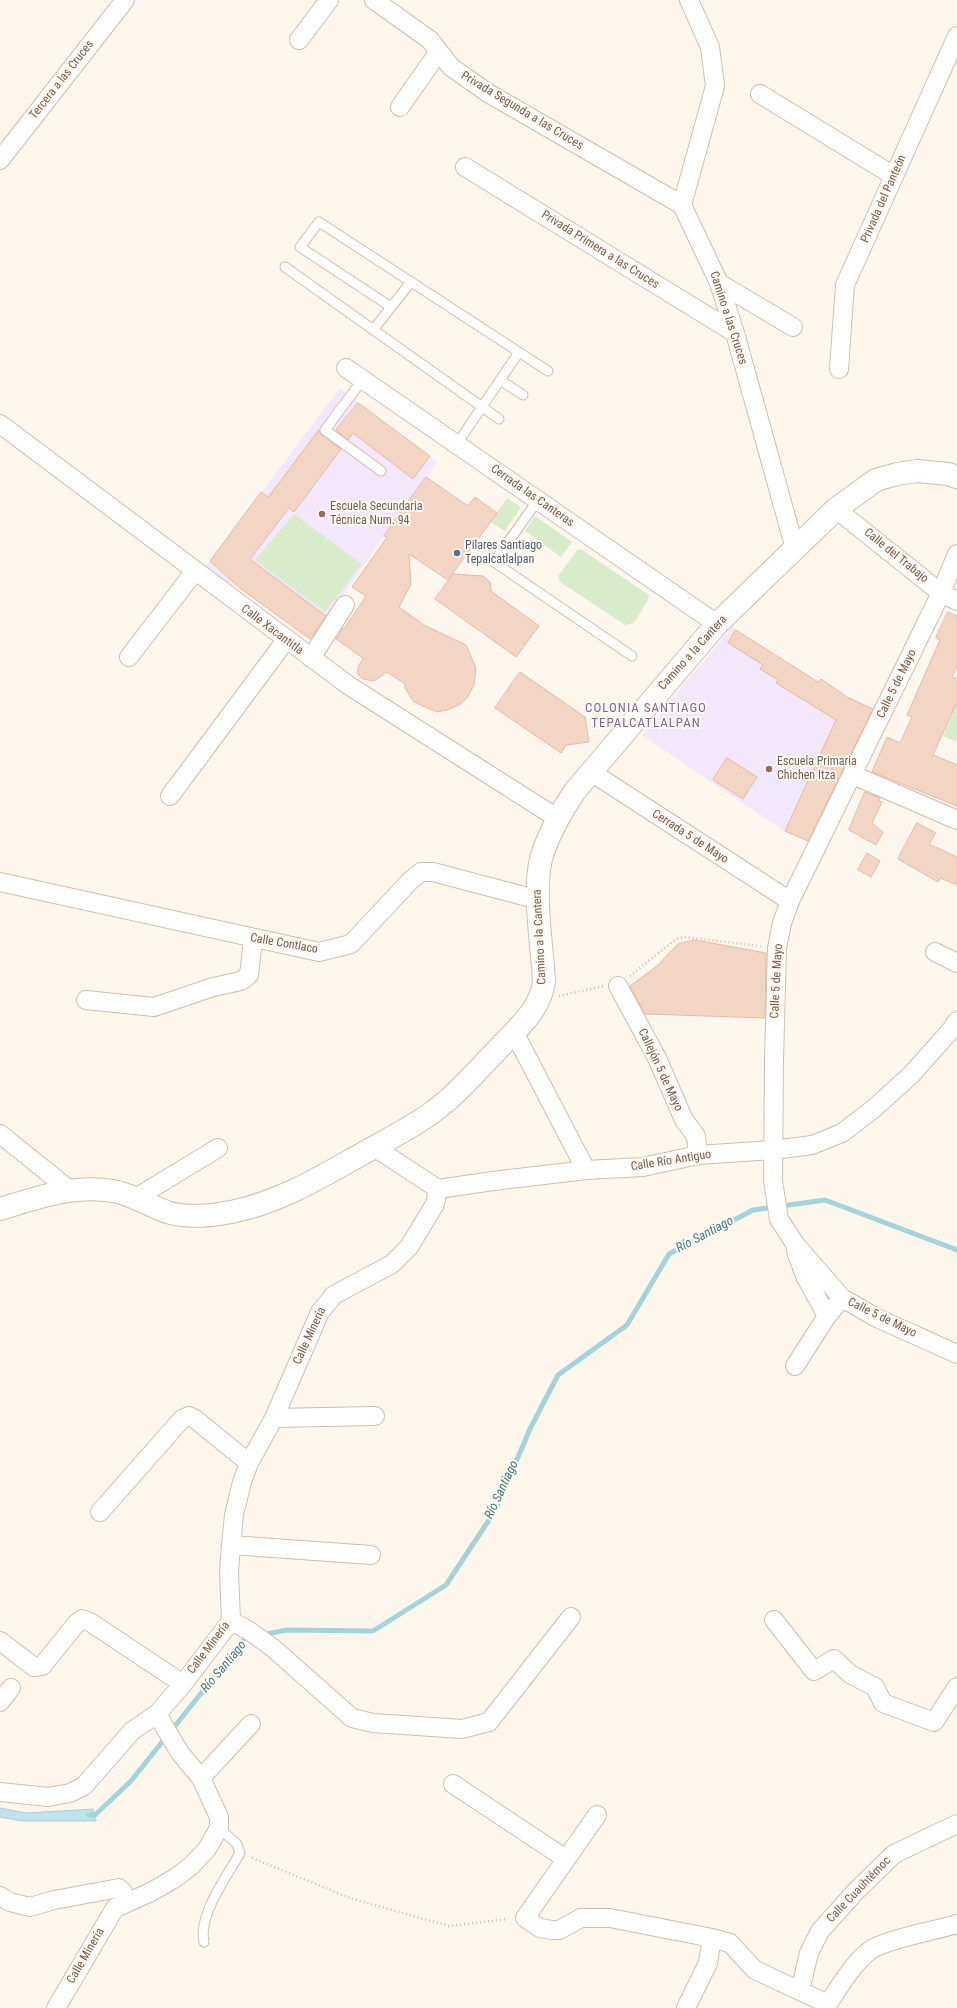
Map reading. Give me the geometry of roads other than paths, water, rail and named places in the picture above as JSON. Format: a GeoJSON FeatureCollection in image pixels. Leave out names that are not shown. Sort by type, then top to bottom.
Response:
{"type":"FeatureCollection","features":[{"type":"Feature","properties":{"kind":"street","name":"Tercera a las Cruces"},"geometry":{"type":"LineString","coordinates":[[0,160],[125,0]]}},
{"type":"Feature","properties":{"kind":"street"},"geometry":{"type":"LineString","coordinates":[[299,40],[329,0]]}},
{"type":"Feature","properties":{"kind":"street","name":"Privada Segunda a las Cruces"},"geometry":{"type":"LineString","coordinates":[[374,0],[430,40],[438,53],[451,67],[488,93],[682,205]]}},
{"type":"Feature","properties":{"kind":"street"},"geometry":{"type":"LineString","coordinates":[[682,205],[715,86],[710,47],[689,0]]}},
{"type":"Feature","properties":{"kind":"street","name":"Privada del Panteón"},"geometry":{"type":"LineString","coordinates":[[839,369],[845,286],[957,36]]}},
{"type":"Feature","properties":{"kind":"street"},"geometry":{"type":"LineString","coordinates":[[400,107],[438,53]]}},
{"type":"Feature","properties":{"kind":"street"},"geometry":{"type":"LineString","coordinates":[[760,94],[894,176]]}},
{"type":"Feature","properties":{"kind":"street","name":"Privada Primera a las Cruces"},"geometry":{"type":"LineString","coordinates":[[465,166],[735,333]]}},
{"type":"Feature","properties":{"kind":"street","name":"Camino a las Cruces"},"geometry":{"type":"LineString","coordinates":[[682,205],[719,283],[735,333],[795,549]]}},
{"type":"Feature","properties":{"kind":"street"},"geometry":{"type":"LineString","coordinates":[[719,283],[793,327]]}},
{"type":"Feature","properties":{"kind":"street","name":"Cerrada las Canteras"},"geometry":{"type":"LineString","coordinates":[[346,368],[717,624]]}},
{"type":"Feature","properties":{"kind":"street","name":"Calle Xacantitla"},"geometry":{"type":"LineString","coordinates":[[0,424],[348,685],[557,818]]}},
{"type":"Feature","properties":{"kind":"street","name":"Camino a la Cantera"},"geometry":{"type":"LineString","coordinates":[[0,1209],[50,1194],[99,1189],[116,1191],[169,1213],[194,1215],[230,1213],[273,1200],[315,1180],[420,1121],[448,1100],[514,1032],[529,1015],[542,994],[544,981],[538,882],[541,859],[557,818],[575,791],[717,624],[836,509],[876,480],[897,474],[917,471],[948,474],[957,477]]}},
{"type":"Feature","properties":{"kind":"street","name":"Calle del Trabajo"},"geometry":{"type":"LineString","coordinates":[[836,509],[941,593],[957,600]]}},
{"type":"Feature","properties":{"kind":"street","name":"Calle 5 de Mayo"},"geometry":{"type":"LineString","coordinates":[[957,554],[941,593],[790,901],[782,923],[778,948],[773,1150],[773,1181],[780,1218],[795,1244],[842,1298],[877,1318],[957,1354]]}},
{"type":"Feature","properties":{"kind":"street"},"geometry":{"type":"LineString","coordinates":[[129,657],[195,571]]}},
{"type":"Feature","properties":{"kind":"street"},"geometry":{"type":"LineString","coordinates":[[311,658],[345,605]]}},
{"type":"Feature","properties":{"kind":"street"},"geometry":{"type":"LineString","coordinates":[[170,796],[286,640]]}},
{"type":"Feature","properties":{"kind":"street","name":"Cerrada 5 de Mayo"},"geometry":{"type":"LineString","coordinates":[[591,772],[790,901]]}},
{"type":"Feature","properties":{"kind":"street"},"geometry":{"type":"LineString","coordinates":[[853,774],[957,820]]}},
{"type":"Feature","properties":{"kind":"street","name":"Calle Contlaco"},"geometry":{"type":"LineString","coordinates":[[0,882],[144,912],[253,939],[318,952],[351,944],[410,880],[421,872],[433,872],[539,900]]}},
{"type":"Feature","properties":{"kind":"street"},"geometry":{"type":"LineString","coordinates":[[86,1000],[154,1007],[213,987],[242,981],[249,975],[253,939]]}},
{"type":"Feature","properties":{"kind":"street"},"geometry":{"type":"LineString","coordinates":[[935,952],[957,963]]}},
{"type":"Feature","properties":{"kind":"street","name":"Callejón 5 de Mayo"},"geometry":{"type":"LineString","coordinates":[[618,986],[657,1058],[684,1120],[696,1136],[698,1154]]}},
{"type":"Feature","properties":{"kind":"street","name":"Calle Río Antiguo"},"geometry":{"type":"LineString","coordinates":[[438,1189],[586,1170],[643,1167],[698,1154],[773,1150],[812,1145],[842,1133],[872,1110],[911,1075],[955,1028]]}},
{"type":"Feature","properties":{"kind":"street"},"geometry":{"type":"LineString","coordinates":[[514,1032],[586,1170]]}},
{"type":"Feature","properties":{"kind":"street"},"geometry":{"type":"LineString","coordinates":[[0,1134],[71,1191]]}},
{"type":"Feature","properties":{"kind":"street"},"geometry":{"type":"LineString","coordinates":[[374,1147],[438,1189]]}},
{"type":"Feature","properties":{"kind":"street"},"geometry":{"type":"LineString","coordinates":[[134,1199],[218,1148]]}},
{"type":"Feature","properties":{"kind":"street","name":"Calle Minería"},"geometry":{"type":"LineString","coordinates":[[0,1792],[48,1797],[70,1793],[84,1786],[132,1731],[156,1714],[183,1684],[231,1621],[229,1572],[231,1545],[234,1515],[242,1482],[249,1463],[274,1418],[325,1303],[334,1295],[392,1264],[409,1247],[435,1204],[438,1189]]}},
{"type":"Feature","properties":{"kind":"street"},"geometry":{"type":"LineString","coordinates":[[795,1244],[805,1276],[827,1316]]}},
{"type":"Feature","properties":{"kind":"street"},"geometry":{"type":"LineString","coordinates":[[795,1366],[827,1316],[842,1298]]}},
{"type":"Feature","properties":{"kind":"street"},"geometry":{"type":"LineString","coordinates":[[100,1512],[182,1419],[189,1416],[195,1418],[249,1463]]}},
{"type":"Feature","properties":{"kind":"street"},"geometry":{"type":"LineString","coordinates":[[274,1418],[375,1416]]}},
{"type":"Feature","properties":{"kind":"street"},"geometry":{"type":"LineString","coordinates":[[231,1545],[371,1555]]}},
{"type":"Feature","properties":{"kind":"street"},"geometry":{"type":"LineString","coordinates":[[231,1621],[248,1630],[273,1648],[352,1718],[373,1722],[462,1729],[489,1722],[571,1617]]}},
{"type":"Feature","properties":{"kind":"street"},"geometry":{"type":"LineString","coordinates":[[0,1641],[34,1667],[42,1666],[76,1624],[82,1619],[90,1622],[183,1684]]}},
{"type":"Feature","properties":{"kind":"street"},"geometry":{"type":"LineString","coordinates":[[774,1620],[814,1671],[834,1659],[850,1674],[875,1687],[883,1703],[934,1722],[957,1687]]}},
{"type":"Feature","properties":{"kind":"street"},"geometry":{"type":"LineString","coordinates":[[0,1702],[11,1688]]}},
{"type":"Feature","properties":{"kind":"street"},"geometry":{"type":"LineString","coordinates":[[156,1714],[180,1753],[201,1778],[219,1817],[219,1828]]}},
{"type":"Feature","properties":{"kind":"street"},"geometry":{"type":"LineString","coordinates":[[201,1778],[251,1724]]}},
{"type":"Feature","properties":{"kind":"street"},"geometry":{"type":"LineString","coordinates":[[453,1784],[566,1859]]}},
{"type":"Feature","properties":{"kind":"street"},"geometry":{"type":"LineString","coordinates":[[597,1815],[525,1918],[540,1928],[559,1930],[581,1918],[610,1918],[712,1938],[730,1944],[755,1970],[776,1981],[800,1990],[828,2006],[859,1961],[870,1950],[883,1944],[957,1924]]}},
{"type":"Feature","properties":{"kind":"street","name":"Calle Cuauhtémoc"},"geometry":{"type":"LineString","coordinates":[[800,1990],[809,1953],[820,1931],[857,1890],[894,1854],[957,1824]]}},
{"type":"Feature","properties":{"kind":"street","name":"Calle Minería"},"geometry":{"type":"LineString","coordinates":[[56,2008],[115,1908],[125,1902],[151,1892],[175,1878],[191,1866],[207,1849],[219,1828]]}},
{"type":"Feature","properties":{"kind":"street"},"geometry":{"type":"LineString","coordinates":[[0,1896],[10,1902],[30,1907],[54,1900],[118,1888],[123,1892],[125,1902]]}},
{"type":"Feature","properties":{"kind":"street"},"geometry":{"type":"LineString","coordinates":[[686,2008],[708,1963],[712,1938]]}},
{"type":"Feature","properties":{"kind":"lane"},"geometry":{"type":"LineString","coordinates":[[391,307],[300,247],[319,222],[548,370]]}},
{"type":"Feature","properties":{"kind":"lane"},"geometry":{"type":"LineString","coordinates":[[285,267],[499,419]]}},
{"type":"Feature","properties":{"kind":"lane"},"geometry":{"type":"LineString","coordinates":[[372,330],[411,282]]}},
{"type":"Feature","properties":{"kind":"lane"},"geometry":{"type":"LineString","coordinates":[[457,444],[519,352]]}},
{"type":"Feature","properties":{"kind":"lane"},"geometry":{"type":"LineString","coordinates":[[363,379],[325,430],[381,471]]}},
{"type":"Feature","properties":{"kind":"lane"},"geometry":{"type":"LineString","coordinates":[[500,380],[523,395]]}},
{"type":"Feature","properties":{"kind":"lane"},"geometry":{"type":"LineString","coordinates":[[538,500],[494,562],[632,656]]}},
{"type":"Feature","properties":{"kind":"lane"},"geometry":{"type":"LineString","coordinates":[[204,1942],[202,1932],[213,1901],[240,1853],[238,1844],[219,1828]]}},
{"type":"Feature","properties":{"kind":"water"},"geometry":{"type":"Polygon","coordinates":[[[0,1808],[26,1813],[93,1809],[96,1821],[22,1821],[0,1817],[0,1808]]]}},
{"type":"Feature","properties":{"kind":"waterway","name":"Río Santiago"},"geometry":{"type":"LineString","coordinates":[[262,1635],[287,1630],[373,1631],[446,1585],[495,1511],[530,1429],[558,1375],[627,1325],[669,1254],[753,1210],[825,1200],[957,1250]]}},
{"type":"Feature","properties":{"kind":"waterway","name":"Río Santiago"},"geometry":{"type":"LineString","coordinates":[[171,1731],[245,1638],[250,1637]]}},
{"type":"Feature","properties":{"kind":"waterway","name":"Río Santiago"},"geometry":{"type":"LineString","coordinates":[[89,1815],[95,1815],[131,1781],[166,1737]]}},
{"type":"Feature","properties":{"kind":"place","name":"Escuela Secundaria Técnica Num. 94"},"geometry":{"type":"Point","coordinates":[322,514]}},
{"type":"Feature","properties":{"kind":"place","name":"Pilares Santiago Tepalcatlalpan"},"geometry":{"type":"Point","coordinates":[457,553]}},
{"type":"Feature","properties":{"kind":"place","name":"Escuela Primaria Chichen Itza"},"geometry":{"type":"Point","coordinates":[769,769]}},
{"type":"Feature","properties":{"kind":"district","name":"COLONIA SANTIAGO TEPALCATLALPAN"},"geometry":{"type":"Point","coordinates":[646,716]}}]}
